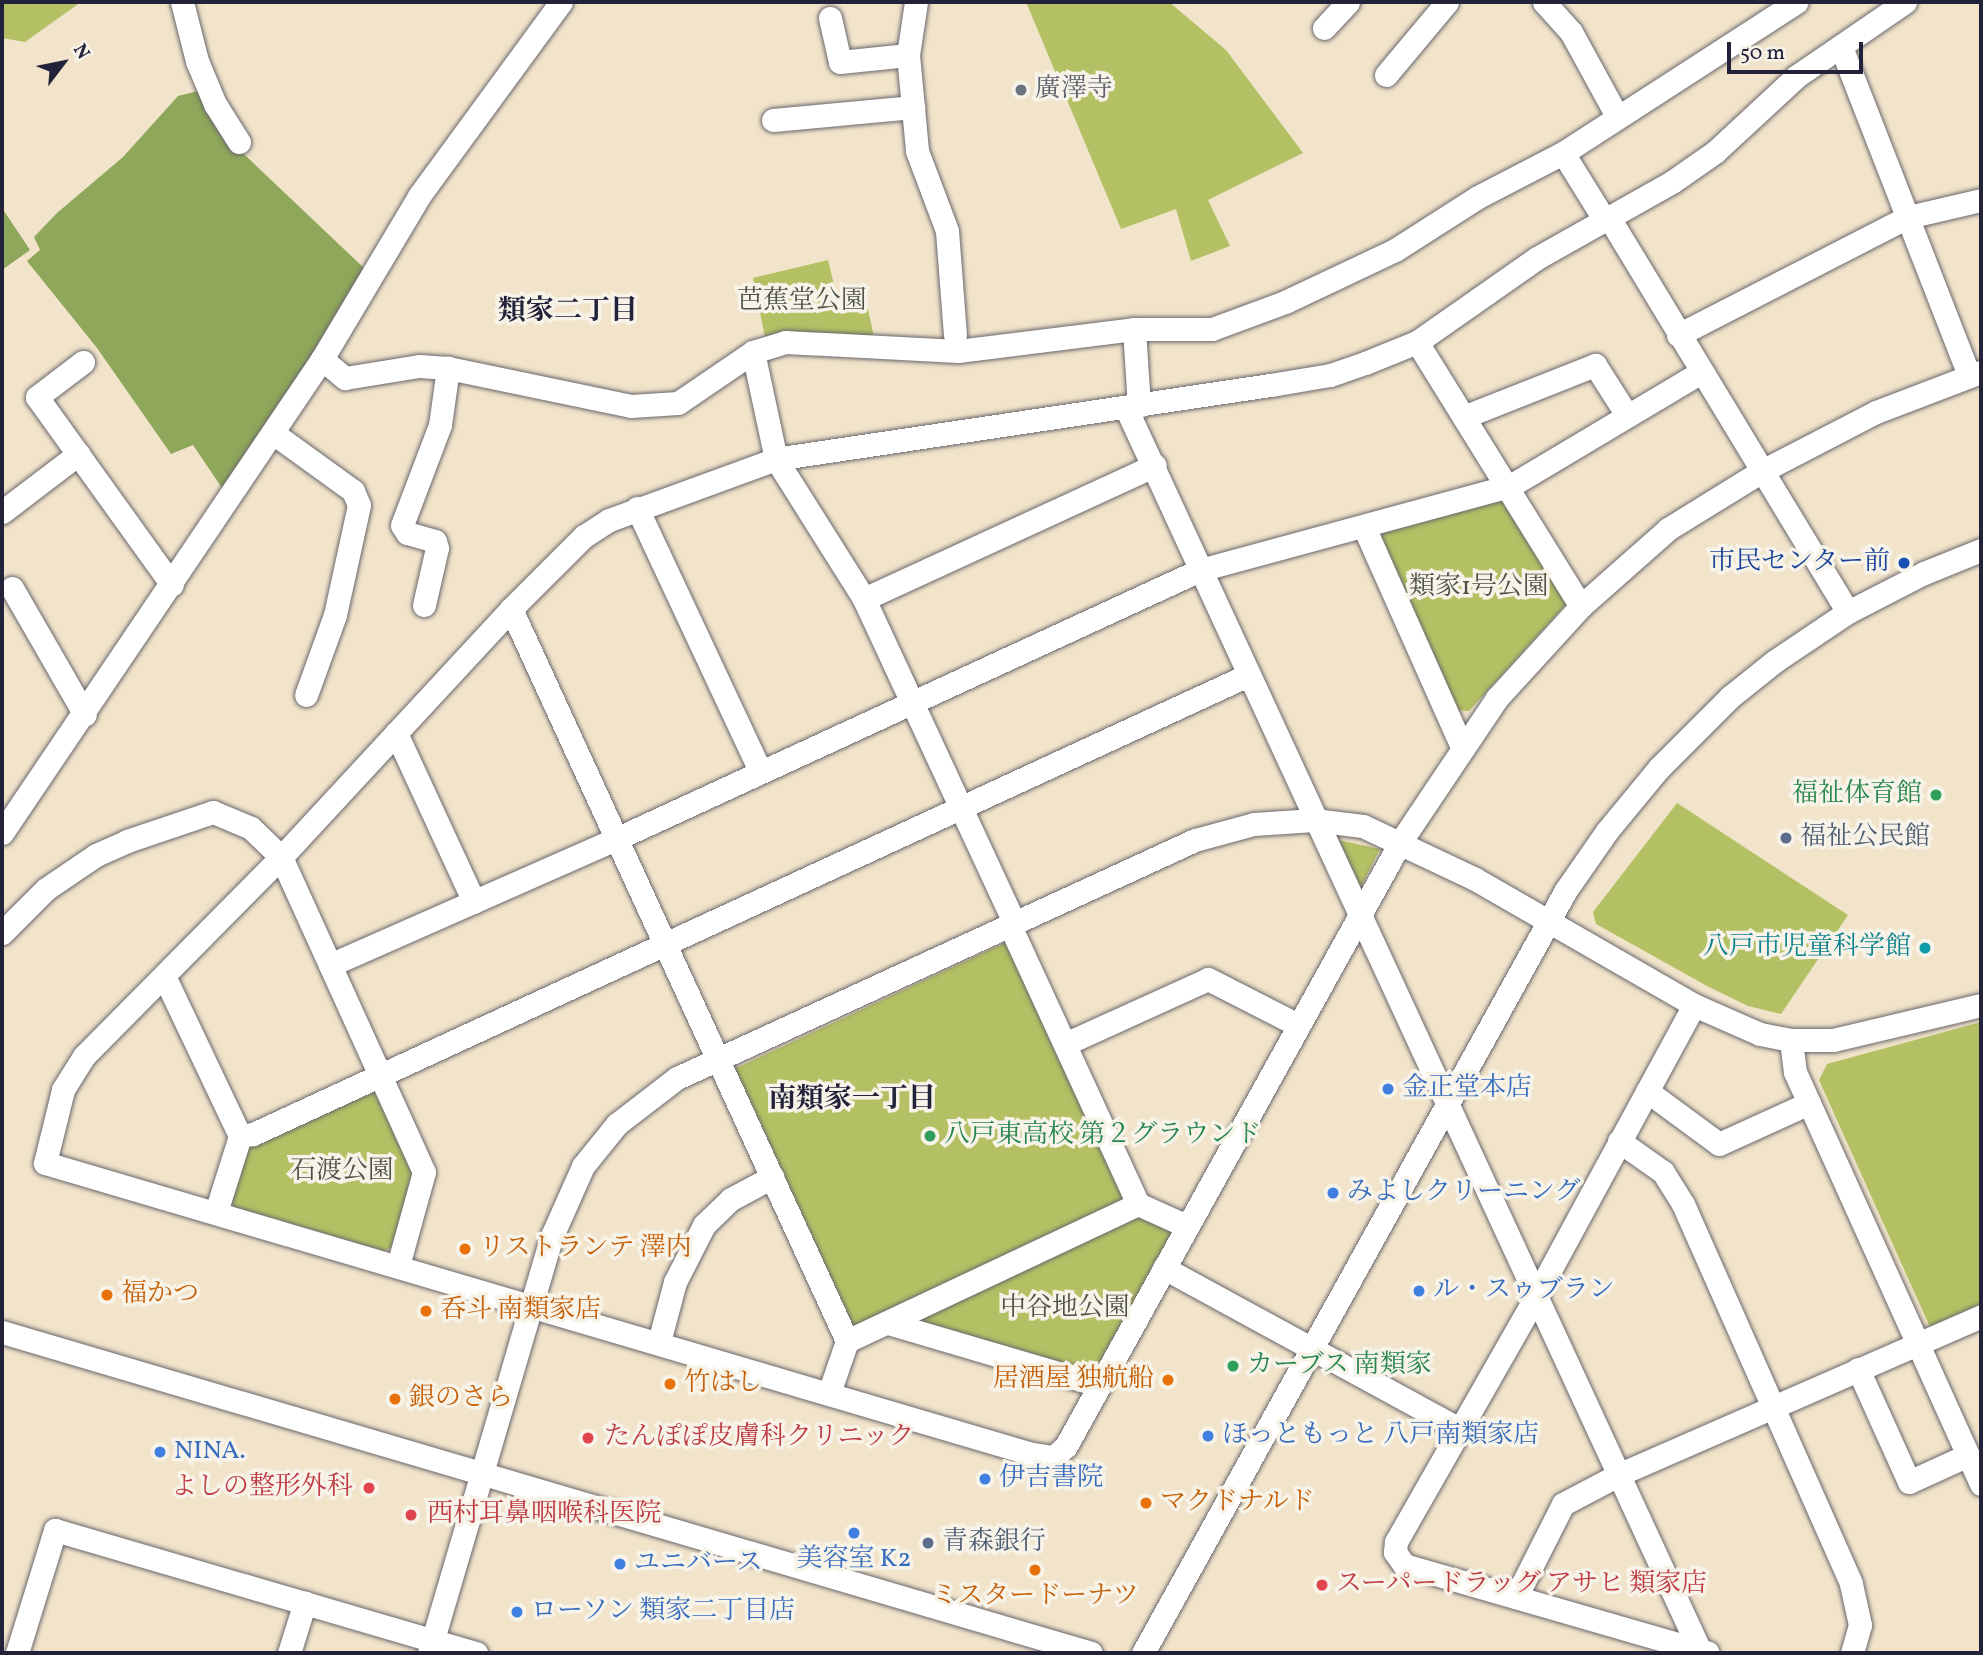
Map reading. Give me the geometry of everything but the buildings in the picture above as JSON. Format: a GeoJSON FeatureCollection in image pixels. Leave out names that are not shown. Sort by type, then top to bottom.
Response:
{"type":"FeatureCollection","features":[{"type":"Feature","properties":{"kind":"street"},"geometry":{"type":"LineString","coordinates":[[182,2],[197,61],[215,104],[239,142]]}},
{"type":"Feature","properties":{"kind":"street"},"geometry":{"type":"LineString","coordinates":[[2,833],[85,715],[323,359],[419,196],[561,2]]}},
{"type":"Feature","properties":{"kind":"street"},"geometry":{"type":"LineString","coordinates":[[916,2],[908,55],[917,151],[947,231],[955,335]]}},
{"type":"Feature","properties":{"kind":"street"},"geometry":{"type":"LineString","coordinates":[[1324,28],[1348,2]]}},
{"type":"Feature","properties":{"kind":"street"},"geometry":{"type":"LineString","coordinates":[[1386,75],[1447,2]]}},
{"type":"Feature","properties":{"kind":"street"},"geometry":{"type":"LineString","coordinates":[[1544,2],[1571,32],[1617,116]]}},
{"type":"Feature","properties":{"kind":"street"},"geometry":{"type":"LineString","coordinates":[[323,359],[345,377],[419,366],[448,369],[631,407],[678,403],[753,352],[785,342],[958,351],[1134,328],[1212,329],[1285,302],[1395,250],[1478,197],[1563,153],[1796,2]]}},
{"type":"Feature","properties":{"kind":"street"},"geometry":{"type":"LineString","coordinates":[[1840,47],[1975,374],[1875,412],[1762,471],[1668,529],[1581,606],[1497,698],[1401,841],[1066,1446],[1054,1457],[1032,1454],[46,1163],[64,1090],[84,1056],[166,978],[510,610],[584,536],[638,508],[776,459],[1133,407],[1330,375],[1417,342],[1537,258],[1672,182],[1715,152],[1797,76],[1905,2]]}},
{"type":"Feature","properties":{"kind":"street"},"geometry":{"type":"LineString","coordinates":[[830,18],[840,62],[908,55]]}},
{"type":"Feature","properties":{"kind":"street"},"geometry":{"type":"LineString","coordinates":[[773,120],[913,107]]}},
{"type":"Feature","properties":{"kind":"street"},"geometry":{"type":"LineString","coordinates":[[1563,153],[1606,218],[1848,611]]}},
{"type":"Feature","properties":{"kind":"street"},"geometry":{"type":"LineString","coordinates":[[1678,335],[1908,217],[1981,200]]}},
{"type":"Feature","properties":{"kind":"street"},"geometry":{"type":"LineString","coordinates":[[1134,328],[1133,407],[1154,465],[1314,820],[1535,1298],[1703,1652]]}},
{"type":"Feature","properties":{"kind":"street"},"geometry":{"type":"LineString","coordinates":[[1417,342],[1510,486],[1581,606]]}},
{"type":"Feature","properties":{"kind":"street"},"geometry":{"type":"LineString","coordinates":[[753,352],[776,459],[864,599],[1138,1204],[1187,1226]]}},
{"type":"Feature","properties":{"kind":"street"},"geometry":{"type":"LineString","coordinates":[[83,362],[37,397],[172,585]]}},
{"type":"Feature","properties":{"kind":"street"},"geometry":{"type":"LineString","coordinates":[[1465,416],[1595,365],[1627,415]]}},
{"type":"Feature","properties":{"kind":"street"},"geometry":{"type":"LineString","coordinates":[[424,605],[437,548],[435,541],[407,533],[402,525],[440,425],[448,369]]}},
{"type":"Feature","properties":{"kind":"street"},"geometry":{"type":"LineString","coordinates":[[330,965],[618,838],[1200,570],[1510,486],[1701,372]]}},
{"type":"Feature","properties":{"kind":"street"},"geometry":{"type":"LineString","coordinates":[[273,433],[353,491],[359,505],[335,615],[306,695]]}},
{"type":"Feature","properties":{"kind":"street"},"geometry":{"type":"LineString","coordinates":[[2,512],[78,454]]}},
{"type":"Feature","properties":{"kind":"street"},"geometry":{"type":"LineString","coordinates":[[864,599],[1154,465]]}},
{"type":"Feature","properties":{"kind":"street"},"geometry":{"type":"LineString","coordinates":[[638,508],[760,771]]}},
{"type":"Feature","properties":{"kind":"street"},"geometry":{"type":"LineString","coordinates":[[1364,527],[1462,747]]}},
{"type":"Feature","properties":{"kind":"street"},"geometry":{"type":"LineString","coordinates":[[1143,1653],[1446,1105],[1549,922],[1600,841],[1659,768],[1730,697],[1848,611],[1924,573],[1981,550]]}},
{"type":"Feature","properties":{"kind":"street"},"geometry":{"type":"LineString","coordinates":[[12,588],[85,715]]}},
{"type":"Feature","properties":{"kind":"street"},"geometry":{"type":"LineString","coordinates":[[510,610],[668,943],[847,1341],[829,1393]]}},
{"type":"Feature","properties":{"kind":"street"},"geometry":{"type":"LineString","coordinates":[[240,1136],[253,1134],[376,1074],[668,943],[1248,675]]}},
{"type":"Feature","properties":{"kind":"street"},"geometry":{"type":"LineString","coordinates":[[396,733],[474,902]]}},
{"type":"Feature","properties":{"kind":"street"},"geometry":{"type":"LineString","coordinates":[[2,933],[46,889],[96,855],[213,813],[251,828],[281,857],[376,1074],[424,1172],[398,1266]]}},
{"type":"Feature","properties":{"kind":"street"},"geometry":{"type":"LineString","coordinates":[[431,1647],[551,1238],[583,1166],[641,1102],[677,1078],[720,1057],[1195,840],[1254,824],[1314,820],[1363,826],[1401,841],[1694,1005],[1760,1034],[1791,1040],[1833,1040],[1981,1005]]}},
{"type":"Feature","properties":{"kind":"street"},"geometry":{"type":"LineString","coordinates":[[166,978],[240,1136],[216,1212]]}},
{"type":"Feature","properties":{"kind":"street"},"geometry":{"type":"LineString","coordinates":[[1066,1044],[1208,979],[1298,1025]]}},
{"type":"Feature","properties":{"kind":"street"},"geometry":{"type":"LineString","coordinates":[[1694,1005],[1535,1298],[1395,1542],[1395,1552],[1404,1565],[1703,1652]]}},
{"type":"Feature","properties":{"kind":"street"},"geometry":{"type":"LineString","coordinates":[[1791,1040],[1795,1072],[1981,1484]]}},
{"type":"Feature","properties":{"kind":"street"},"geometry":{"type":"LineString","coordinates":[[1647,1091],[1719,1144],[1809,1103]]}},
{"type":"Feature","properties":{"kind":"street"},"geometry":{"type":"LineString","coordinates":[[1619,1141],[1663,1172],[1683,1204],[1851,1584],[1860,1625],[1852,1653]]}},
{"type":"Feature","properties":{"kind":"street"},"geometry":{"type":"LineString","coordinates":[[659,1342],[675,1282],[704,1225],[731,1199],[772,1177]]}},
{"type":"Feature","properties":{"kind":"street"},"geometry":{"type":"LineString","coordinates":[[847,1341],[1138,1204]]}},
{"type":"Feature","properties":{"kind":"street"},"geometry":{"type":"LineString","coordinates":[[1164,1268],[1459,1429]]}},
{"type":"Feature","properties":{"kind":"street"},"geometry":{"type":"LineString","coordinates":[[1516,1597],[1563,1504],[1620,1474],[1981,1316]]}},
{"type":"Feature","properties":{"kind":"street"},"geometry":{"type":"LineString","coordinates":[[888,1323],[1099,1385]]}},
{"type":"Feature","properties":{"kind":"street"},"geometry":{"type":"LineString","coordinates":[[2,1332],[1091,1653]]}},
{"type":"Feature","properties":{"kind":"street"},"geometry":{"type":"LineString","coordinates":[[1858,1369],[1909,1482],[1968,1455]]}},
{"type":"Feature","properties":{"kind":"street"},"geometry":{"type":"LineString","coordinates":[[18,1653],[55,1530],[305,1602],[431,1647],[476,1653]]}},
{"type":"Feature","properties":{"kind":"street"},"geometry":{"type":"LineString","coordinates":[[289,1653],[305,1602]]}},
{"type":"Feature","properties":{"kind":"green space"},"geometry":{"type":"Polygon","coordinates":[[[2,2],[81,2],[25,42],[2,38],[2,2]]]}},
{"type":"Feature","properties":{"kind":"green space"},"geometry":{"type":"Polygon","coordinates":[[[1026,2],[1169,2],[1226,50],[1303,153],[1208,200],[1230,246],[1191,261],[1176,209],[1121,229],[1026,2]]]}},
{"type":"Feature","properties":{"kind":"green space"},"geometry":{"type":"Polygon","coordinates":[[[198,91],[228,139],[365,269],[349,300],[222,488],[193,445],[171,454],[97,348],[27,261],[40,250],[34,237],[57,213],[123,157],[178,96],[198,91]]]}},
{"type":"Feature","properties":{"kind":"green space"},"geometry":{"type":"Polygon","coordinates":[[[2,208],[30,250],[2,270],[2,208]]]}},
{"type":"Feature","properties":{"kind":"green space","name":"芭蕉堂公園"},"geometry":{"type":"Polygon","coordinates":[[[828,260],[841,313],[868,309],[875,342],[766,342],[753,278],[828,260]]]}},
{"type":"Feature","properties":{"kind":"green space","name":"類家1号公園"},"geometry":{"type":"Polygon","coordinates":[[[1501,500],[1511,504],[1567,603],[1469,711],[1457,710],[1379,542],[1385,529],[1501,500]]]}},
{"type":"Feature","properties":{"kind":"green space"},"geometry":{"type":"Polygon","coordinates":[[[1677,803],[1848,915],[1781,1014],[1748,1006],[1596,924],[1593,912],[1677,803]]]}},
{"type":"Feature","properties":{"kind":"green space"},"geometry":{"type":"Polygon","coordinates":[[[1334,839],[1380,849],[1358,892],[1334,839]]]}},
{"type":"Feature","properties":{"kind":"green space","name":"八戸東高校 第２グラウンド"},"geometry":{"type":"Polygon","coordinates":[[[1011,940],[1128,1202],[851,1332],[732,1070],[1011,940]]]}},
{"type":"Feature","properties":{"kind":"green space"},"geometry":{"type":"Polygon","coordinates":[[[1981,1022],[1981,1304],[1930,1327],[1819,1080],[1827,1064],[1981,1022]]]}},
{"type":"Feature","properties":{"kind":"green space","name":"石渡公園"},"geometry":{"type":"Polygon","coordinates":[[[373,1090],[415,1172],[394,1246],[384,1251],[234,1207],[229,1198],[246,1145],[373,1090]]]}},
{"type":"Feature","properties":{"kind":"green space","name":"中谷地公園"},"geometry":{"type":"Polygon","coordinates":[[[1139,1213],[1170,1226],[1171,1234],[1096,1369],[1085,1372],[925,1324],[923,1313],[1139,1213]]]}},
{"type":"Feature","properties":{"kind":"place","name":"廣澤寺"},"geometry":{"type":"Point","coordinates":[1021,90]}},
{"type":"Feature","properties":{"kind":"place","name":"市民センター前"},"geometry":{"type":"Point","coordinates":[1904,563]}},
{"type":"Feature","properties":{"kind":"place","name":"福祉体育館"},"geometry":{"type":"Point","coordinates":[1936,795]}},
{"type":"Feature","properties":{"kind":"place","name":"福祉公民館"},"geometry":{"type":"Point","coordinates":[1786,838]}},
{"type":"Feature","properties":{"kind":"place","name":"八戸市児童科学館"},"geometry":{"type":"Point","coordinates":[1925,948]}},
{"type":"Feature","properties":{"kind":"place","name":"金正堂本店"},"geometry":{"type":"Point","coordinates":[1388,1089]}},
{"type":"Feature","properties":{"kind":"place","name":"八戸東高校 第２グラウンド"},"geometry":{"type":"Point","coordinates":[930,1136]}},
{"type":"Feature","properties":{"kind":"place","name":"みよしクリーニング"},"geometry":{"type":"Point","coordinates":[1333,1193]}},
{"type":"Feature","properties":{"kind":"place","name":"リストランテ 澤内"},"geometry":{"type":"Point","coordinates":[465,1249]}},
{"type":"Feature","properties":{"kind":"place","name":"ル・スゥブラン"},"geometry":{"type":"Point","coordinates":[1419,1291]}},
{"type":"Feature","properties":{"kind":"place","name":"福かつ"},"geometry":{"type":"Point","coordinates":[107,1295]}},
{"type":"Feature","properties":{"kind":"place","name":"呑斗 南類家店"},"geometry":{"type":"Point","coordinates":[426,1311]}},
{"type":"Feature","properties":{"kind":"place","name":"カーブス 南類家"},"geometry":{"type":"Point","coordinates":[1233,1366]}},
{"type":"Feature","properties":{"kind":"place","name":"居酒屋 独航船"},"geometry":{"type":"Point","coordinates":[1168,1380]}},
{"type":"Feature","properties":{"kind":"place","name":"竹はし"},"geometry":{"type":"Point","coordinates":[670,1384]}},
{"type":"Feature","properties":{"kind":"place","name":"銀のさら"},"geometry":{"type":"Point","coordinates":[395,1399]}},
{"type":"Feature","properties":{"kind":"place","name":"ほっともっと 八戸南類家店"},"geometry":{"type":"Point","coordinates":[1208,1436]}},
{"type":"Feature","properties":{"kind":"place","name":"たんぽぽ皮膚科クリニック"},"geometry":{"type":"Point","coordinates":[588,1438]}},
{"type":"Feature","properties":{"kind":"place","name":"NINA."},"geometry":{"type":"Point","coordinates":[160,1452]}},
{"type":"Feature","properties":{"kind":"place","name":"伊吉書院"},"geometry":{"type":"Point","coordinates":[985,1479]}},
{"type":"Feature","properties":{"kind":"place","name":"よしの整形外科"},"geometry":{"type":"Point","coordinates":[369,1488]}},
{"type":"Feature","properties":{"kind":"place","name":"マクドナルド"},"geometry":{"type":"Point","coordinates":[1146,1503]}},
{"type":"Feature","properties":{"kind":"place","name":"西村耳鼻咽喉科医院"},"geometry":{"type":"Point","coordinates":[411,1515]}},
{"type":"Feature","properties":{"kind":"place","name":"美容室 K2"},"geometry":{"type":"Point","coordinates":[854,1533]}},
{"type":"Feature","properties":{"kind":"place","name":"青森銀行"},"geometry":{"type":"Point","coordinates":[928,1543]}},
{"type":"Feature","properties":{"kind":"place","name":"ユニバース"},"geometry":{"type":"Point","coordinates":[620,1564]}},
{"type":"Feature","properties":{"kind":"place","name":"ミスタードーナツ"},"geometry":{"type":"Point","coordinates":[1035,1570]}},
{"type":"Feature","properties":{"kind":"place","name":"スーパードラッグ アサヒ 類家店"},"geometry":{"type":"Point","coordinates":[1322,1585]}},
{"type":"Feature","properties":{"kind":"place","name":"ローソン 類家二丁目店"},"geometry":{"type":"Point","coordinates":[517,1612]}},
{"type":"Feature","properties":{"kind":"district","name":"類家二丁目"},"geometry":{"type":"Point","coordinates":[568,312]}},
{"type":"Feature","properties":{"kind":"district","name":"南類家一丁目"},"geometry":{"type":"Point","coordinates":[852,1100]}}]}
